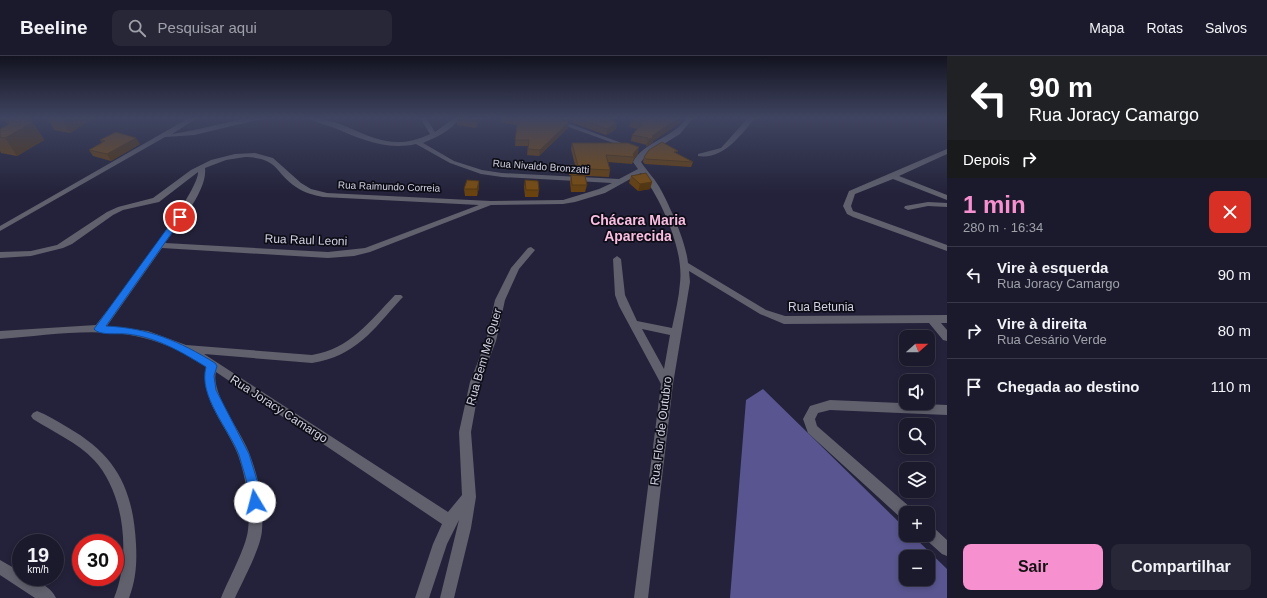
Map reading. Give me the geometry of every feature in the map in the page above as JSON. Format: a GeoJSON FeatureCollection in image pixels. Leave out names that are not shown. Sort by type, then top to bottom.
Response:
{"type":"FeatureCollection","features":[{"type":"Feature","properties":{"kind":"street"},"geometry":{"type":"LineString","coordinates":[[0,229],[153,143]]}},
{"type":"Feature","properties":{"kind":"street"},"geometry":{"type":"LineString","coordinates":[[384,143],[392,145],[418,144]]}},
{"type":"Feature","properties":{"kind":"street"},"geometry":{"type":"LineString","coordinates":[[619,143],[644,152]]}},
{"type":"Feature","properties":{"kind":"street"},"geometry":{"type":"LineString","coordinates":[[641,170],[637,162],[644,152],[661,143]]}},
{"type":"Feature","properties":{"kind":"street"},"geometry":{"type":"LineString","coordinates":[[700,155],[723,149],[728,143]]}},
{"type":"Feature","properties":{"kind":"street","name":"Rua Nivaldo Bronzatti"},"geometry":{"type":"LineString","coordinates":[[418,144],[452,162],[481,172],[534,177],[622,181]]}},
{"type":"Feature","properties":{"kind":"street"},"geometry":{"type":"LineString","coordinates":[[947,151],[894,176],[852,193],[847,206],[850,212],[856,215],[947,248]]}},
{"type":"Feature","properties":{"kind":"street","name":"Rua Raimundo Correia"},"geometry":{"type":"LineString","coordinates":[[0,255],[30,254],[57,248],[77,237],[99,219],[114,211],[161,197],[180,180],[201,168],[229,157],[256,155],[278,162],[297,184],[316,193],[367,198],[451,200],[491,203],[576,200],[602,191],[641,170]]}},
{"type":"Feature","properties":{"kind":"street"},"geometry":{"type":"LineString","coordinates":[[99,329],[185,209],[202,176],[201,168]]}},
{"type":"Feature","properties":{"kind":"street","name":"Rua Flor de Outubro"},"geometry":{"type":"LineString","coordinates":[[641,170],[657,189],[683,252],[685,265],[685,282],[667,384],[641,598]]}},
{"type":"Feature","properties":{"kind":"street"},"geometry":{"type":"LineString","coordinates":[[894,176],[947,198]]}},
{"type":"Feature","properties":{"kind":"street","name":"Rua Raul Leoni"},"geometry":{"type":"LineString","coordinates":[[159,245],[328,255],[354,254],[491,203]]}},
{"type":"Feature","properties":{"kind":"street"},"geometry":{"type":"LineString","coordinates":[[908,208],[928,204],[947,205]]}},
{"type":"Feature","properties":{"kind":"street","name":"Rua Bem Me Quer"},"geometry":{"type":"LineString","coordinates":[[447,598],[464,528],[469,497],[465,432],[475,382],[491,341],[500,300],[515,268],[530,250]]}},
{"type":"Feature","properties":{"kind":"street"},"geometry":{"type":"LineString","coordinates":[[617,259],[620,295],[632,323],[667,384]]}},
{"type":"Feature","properties":{"kind":"street","name":"Rua Betunia"},"geometry":{"type":"LineString","coordinates":[[685,265],[763,312],[784,320],[947,319]]}},
{"type":"Feature","properties":{"kind":"street"},"geometry":{"type":"LineString","coordinates":[[185,349],[312,360],[324,359],[344,351],[356,342],[398,297]]}},
{"type":"Feature","properties":{"kind":"street"},"geometry":{"type":"LineString","coordinates":[[932,319],[947,337]]}},
{"type":"Feature","properties":{"kind":"street"},"geometry":{"type":"LineString","coordinates":[[632,323],[676,333]]}},
{"type":"Feature","properties":{"kind":"street","name":"Rua Joracy Camargo"},"geometry":{"type":"LineString","coordinates":[[0,335],[99,329],[128,331],[149,335],[185,349],[449,521]]}},
{"type":"Feature","properties":{"kind":"street"},"geometry":{"type":"LineString","coordinates":[[212,366],[209,376],[211,390],[244,454],[254,490],[255,531],[228,598]]}},
{"type":"Feature","properties":{"kind":"street"},"geometry":{"type":"LineString","coordinates":[[899,507],[812,429],[809,419],[814,409],[830,405],[947,410]]}},
{"type":"Feature","properties":{"kind":"street"},"geometry":{"type":"LineString","coordinates":[[37,416],[88,446],[115,478],[124,498],[129,522],[130,560],[121,598]]}},
{"type":"Feature","properties":{"kind":"street"},"geometry":{"type":"LineString","coordinates":[[422,598],[449,521],[457,509],[469,497]]}},
{"type":"Feature","properties":{"kind":"street"},"geometry":{"type":"LineString","coordinates":[[935,538],[947,549]]}},
{"type":"Feature","properties":{"kind":"street"},"geometry":{"type":"LineString","coordinates":[[0,567],[49,598]]}},
{"type":"Feature","properties":{"kind":"shaded area"},"geometry":{"type":"Polygon","coordinates":[[[763,389],[899,522],[899,542],[919,542],[927,550],[899,550],[899,586],[935,586],[935,557],[947,569],[947,598],[730,598],[746,400],[763,389]]]}},
{"type":"Feature","properties":{"kind":"building"},"geometry":{"type":"Polygon","coordinates":[[[101,143],[126,143],[107,154],[89,150],[101,143]]]}},
{"type":"Feature","properties":{"kind":"building"},"geometry":{"type":"Polygon","coordinates":[[[529,143],[547,143],[540,150],[528,149],[529,143]]]}},
{"type":"Feature","properties":{"kind":"building"},"geometry":{"type":"Polygon","coordinates":[[[572,143],[629,143],[639,147],[633,154],[634,157],[606,155],[610,170],[570,168],[570,165],[578,166],[572,143]]]}},
{"type":"Feature","properties":{"kind":"building"},"geometry":{"type":"Polygon","coordinates":[[[660,143],[664,143],[678,151],[674,152],[693,162],[646,159],[644,157],[649,150],[660,143]]]}},
{"type":"Feature","properties":{"kind":"building"},"geometry":{"type":"Polygon","coordinates":[[[646,173],[652,182],[640,184],[631,176],[646,173]]]}},
{"type":"Feature","properties":{"kind":"building"},"geometry":{"type":"Polygon","coordinates":[[[571,175],[585,176],[587,185],[572,185],[571,175]]]}},
{"type":"Feature","properties":{"kind":"building"},"geometry":{"type":"Polygon","coordinates":[[[467,180],[479,181],[477,189],[464,189],[467,180]]]}},
{"type":"Feature","properties":{"kind":"building"},"geometry":{"type":"Polygon","coordinates":[[[525,180],[538,181],[539,190],[526,190],[525,180]]]}},
{"type":"Feature","properties":{"kind":"district","name":"Chácara Maria Aparecida"},"geometry":{"type":"Point","coordinates":[638,228]}},
{"type":"Feature","properties":{"kind":"route"},"geometry":{"type":"LineString","coordinates":[[180,217],[99,329],[128,331],[149,335],[172,342],[212,366],[209,376],[211,390],[244,454],[254,490],[255,502]]}}]}
